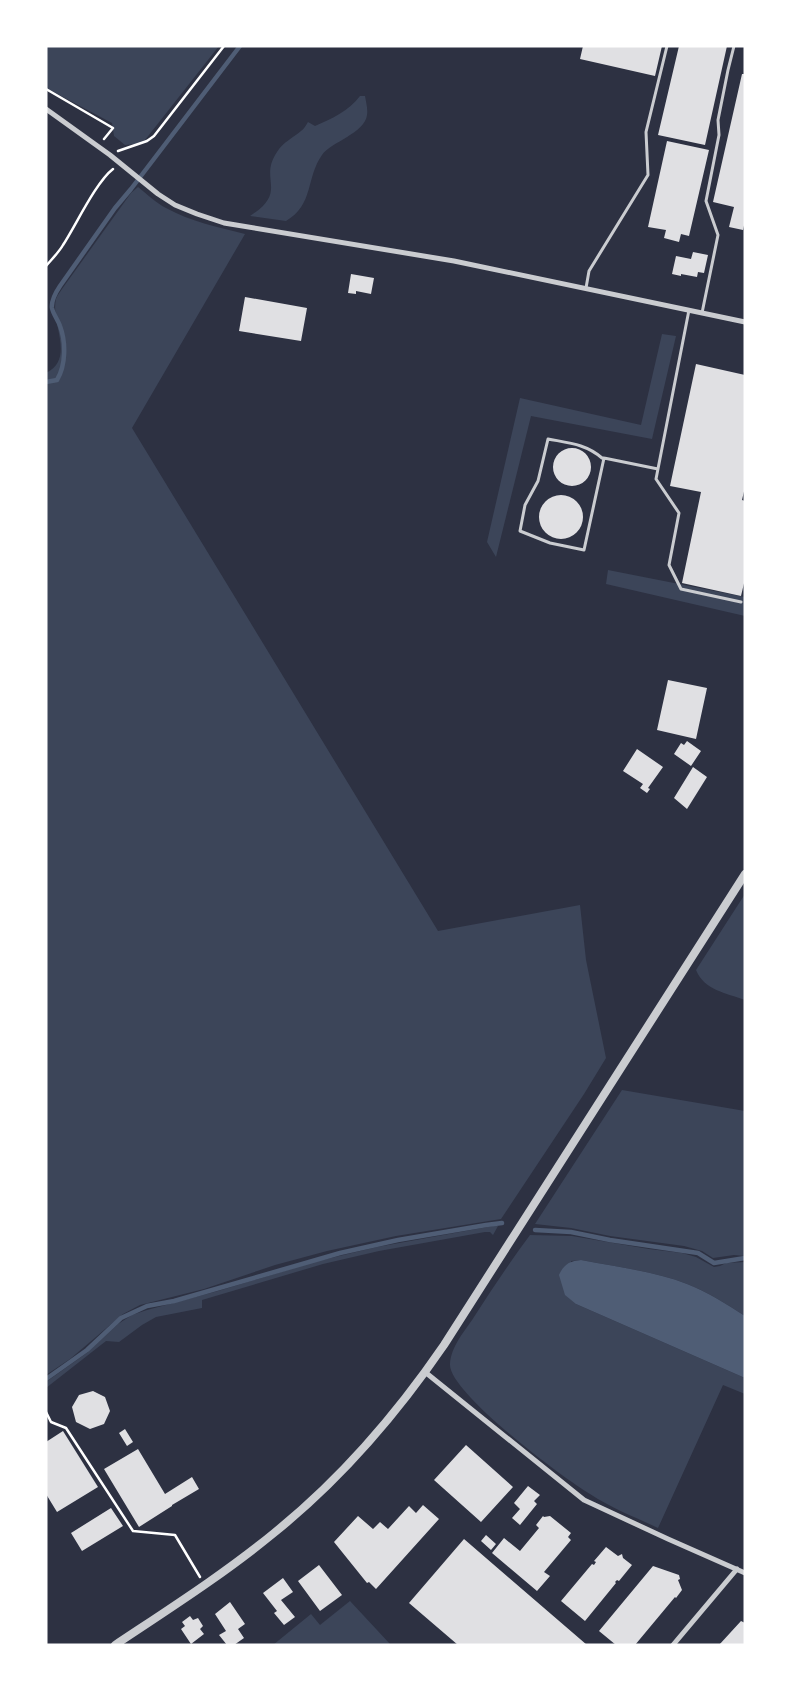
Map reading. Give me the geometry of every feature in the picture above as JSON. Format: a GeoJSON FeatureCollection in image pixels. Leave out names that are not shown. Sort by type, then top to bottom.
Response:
{"type":"FeatureCollection","features":[{"type":"Feature","properties":{"kind":"street"},"geometry":{"type":"LineString","coordinates":[[46,109],[175,205],[224,223],[454,261],[745,322]]}},
{"type":"Feature","properties":{"kind":"street"},"geometry":{"type":"LineString","coordinates":[[116,1645],[274,1534],[320,1493],[359,1454],[383,1426],[425,1372],[745,874]]}},
{"type":"Feature","properties":{"kind":"street"},"geometry":{"type":"LineString","coordinates":[[425,1372],[584,1500],[745,1573]]}},
{"type":"Feature","properties":{"kind":"street"},"geometry":{"type":"LineString","coordinates":[[673,1645],[737,1569]]}},
{"type":"Feature","properties":{"kind":"lane"},"geometry":{"type":"LineString","coordinates":[[586,288],[590,270],[648,175],[646,132],[667,46]]}},
{"type":"Feature","properties":{"kind":"lane"},"geometry":{"type":"LineString","coordinates":[[702,313],[718,235],[706,201],[719,135],[720,112],[734,46]]}},
{"type":"Feature","properties":{"kind":"lane"},"geometry":{"type":"LineString","coordinates":[[689,310],[656,480],[679,513],[669,565],[681,589],[742,602]]}},
{"type":"Feature","properties":{"kind":"lane"},"geometry":{"type":"LineString","coordinates":[[604,458],[584,550],[550,543],[520,531],[525,505],[538,482],[548,439],[576,444],[592,450],[604,458],[658,469]]}},
{"type":"Feature","properties":{"kind":"path"},"geometry":{"type":"LineString","coordinates":[[110,155],[147,141],[154,136],[224,46]]}},
{"type":"Feature","properties":{"kind":"path"},"geometry":{"type":"LineString","coordinates":[[46,89],[113,128],[98,146]]}},
{"type":"Feature","properties":{"kind":"path"},"geometry":{"type":"LineString","coordinates":[[46,266],[62,246],[109,173],[121,164]]}},
{"type":"Feature","properties":{"kind":"path"},"geometry":{"type":"LineString","coordinates":[[46,1412],[51,1422],[66,1428],[133,1531],[175,1535],[205,1584]]}},
{"type":"Feature","properties":{"kind":"shaded area"},"geometry":{"type":"Polygon","coordinates":[[[46,46],[219,46],[145,140],[125,145],[114,136],[112,123],[46,88],[46,46]]]}},
{"type":"Feature","properties":{"kind":"shaded area"},"geometry":{"type":"Polygon","coordinates":[[[360,96],[365,96],[367,106],[365,121],[354,132],[326,150],[322,155],[317,163],[305,199],[295,214],[286,221],[250,216],[262,207],[268,199],[271,192],[270,170],[272,162],[282,145],[302,130],[308,122],[315,126],[339,114],[360,96]]]}},
{"type":"Feature","properties":{"kind":"shaded area"},"geometry":{"type":"Polygon","coordinates":[[[138,187],[159,204],[185,217],[245,234],[132,428],[438,931],[580,905],[586,960],[606,1058],[501,1219],[396,1236],[327,1251],[275,1265],[204,1289],[140,1305],[123,1314],[70,1359],[46,1375],[46,373],[55,366],[61,349],[56,319],[56,298],[131,193],[138,187]]]}},
{"type":"Feature","properties":{"kind":"shaded area"},"geometry":{"type":"Polygon","coordinates":[[[662,334],[676,336],[652,439],[531,416],[496,557],[487,542],[520,398],[641,425],[662,334]]]}},
{"type":"Feature","properties":{"kind":"shaded area"},"geometry":{"type":"Polygon","coordinates":[[[608,570],[745,597],[745,616],[606,584],[608,570]]]}},
{"type":"Feature","properties":{"kind":"shaded area"},"geometry":{"type":"Polygon","coordinates":[[[745,894],[745,1000],[716,990],[704,982],[696,970],[745,894]]]}},
{"type":"Feature","properties":{"kind":"shaded area"},"geometry":{"type":"Polygon","coordinates":[[[622,1090],[745,1111],[745,1256],[734,1255],[713,1258],[702,1251],[684,1246],[535,1224],[622,1090]]]}},
{"type":"Feature","properties":{"kind":"shaded area"},"geometry":{"type":"Polygon","coordinates":[[[498,1226],[493,1235],[490,1232],[485,1232],[379,1251],[323,1264],[202,1300],[202,1308],[156,1317],[119,1342],[106,1341],[46,1388],[46,1382],[88,1352],[118,1324],[132,1315],[314,1262],[377,1247],[498,1226]]]}},
{"type":"Feature","properties":{"kind":"shaded area"},"geometry":{"type":"Polygon","coordinates":[[[530,1235],[572,1236],[682,1253],[696,1257],[714,1267],[726,1263],[745,1262],[745,1316],[687,1284],[648,1273],[581,1260],[571,1261],[576,1304],[745,1378],[745,1394],[723,1385],[658,1528],[606,1504],[576,1485],[534,1454],[509,1434],[467,1394],[454,1377],[450,1364],[456,1345],[530,1235]]]}},
{"type":"Feature","properties":{"kind":"shaded area"},"geometry":{"type":"Polygon","coordinates":[[[581,1260],[648,1273],[687,1284],[717,1298],[745,1316],[745,1378],[576,1304],[565,1295],[559,1275],[568,1264],[581,1260]]]}},
{"type":"Feature","properties":{"kind":"shaded area"},"geometry":{"type":"Polygon","coordinates":[[[350,1601],[390,1644],[273,1645],[311,1614],[320,1625],[350,1601]]]}},
{"type":"Feature","properties":{"kind":"building"},"geometry":{"type":"Polygon","coordinates":[[[583,46],[662,46],[655,76],[580,59],[583,46]]]}},
{"type":"Feature","properties":{"kind":"building"},"geometry":{"type":"Polygon","coordinates":[[[679,46],[727,46],[705,145],[658,135],[679,46]]]}},
{"type":"Feature","properties":{"kind":"building"},"geometry":{"type":"Polygon","coordinates":[[[742,74],[745,74],[745,221],[743,230],[729,227],[734,207],[713,202],[742,74]]]}},
{"type":"Feature","properties":{"kind":"building"},"geometry":{"type":"Polygon","coordinates":[[[667,141],[709,150],[689,236],[681,234],[679,242],[664,238],[666,230],[648,227],[667,141]]]}},
{"type":"Feature","properties":{"kind":"building"},"geometry":{"type":"Polygon","coordinates":[[[693,252],[708,255],[704,273],[698,272],[697,277],[672,274],[676,256],[691,259],[693,252]]]}},
{"type":"Feature","properties":{"kind":"building"},"geometry":{"type":"Polygon","coordinates":[[[351,274],[374,278],[371,294],[356,291],[356,294],[348,293],[351,274]]]}},
{"type":"Feature","properties":{"kind":"building"},"geometry":{"type":"Polygon","coordinates":[[[245,297],[307,308],[301,341],[239,331],[245,297]]]}},
{"type":"Feature","properties":{"kind":"building"},"geometry":{"type":"Polygon","coordinates":[[[696,364],[745,375],[745,487],[742,500],[745,501],[745,579],[741,596],[682,583],[701,492],[670,486],[696,364]]]}},
{"type":"Feature","properties":{"kind":"building"},"geometry":{"type":"Polygon","coordinates":[[[572,448],[585,454],[591,467],[585,480],[572,486],[559,480],[553,467],[559,454],[572,448]]]}},
{"type":"Feature","properties":{"kind":"building"},"geometry":{"type":"Polygon","coordinates":[[[561,495],[573,499],[579,505],[583,517],[579,529],[573,535],[561,539],[549,535],[543,529],[539,517],[543,505],[549,499],[561,495]]]}},
{"type":"Feature","properties":{"kind":"building"},"geometry":{"type":"Polygon","coordinates":[[[668,680],[707,688],[696,739],[657,730],[668,680]]]}},
{"type":"Feature","properties":{"kind":"building"},"geometry":{"type":"Polygon","coordinates":[[[687,741],[701,751],[691,766],[674,754],[681,743],[684,745],[687,741]]]}},
{"type":"Feature","properties":{"kind":"building"},"geometry":{"type":"Polygon","coordinates":[[[637,749],[663,767],[648,788],[650,789],[647,793],[640,788],[643,784],[623,771],[637,749]]]}},
{"type":"Feature","properties":{"kind":"building"},"geometry":{"type":"Polygon","coordinates":[[[693,767],[707,777],[687,809],[674,798],[693,767]]]}},
{"type":"Feature","properties":{"kind":"building"},"geometry":{"type":"Polygon","coordinates":[[[93,1391],[105,1397],[110,1411],[104,1424],[90,1429],[76,1422],[72,1407],[79,1395],[93,1391]]]}},
{"type":"Feature","properties":{"kind":"building"},"geometry":{"type":"Polygon","coordinates":[[[125,1429],[133,1442],[127,1446],[119,1433],[125,1429]]]}},
{"type":"Feature","properties":{"kind":"building"},"geometry":{"type":"Polygon","coordinates":[[[63,1431],[98,1487],[57,1512],[46,1494],[46,1442],[63,1431]]]}},
{"type":"Feature","properties":{"kind":"building"},"geometry":{"type":"Polygon","coordinates":[[[466,1445],[513,1487],[481,1522],[434,1480],[466,1445]]]}},
{"type":"Feature","properties":{"kind":"building"},"geometry":{"type":"Polygon","coordinates":[[[138,1449],[165,1494],[192,1477],[199,1489],[139,1527],[104,1469],[138,1449]]]}},
{"type":"Feature","properties":{"kind":"building"},"geometry":{"type":"Polygon","coordinates":[[[528,1486],[540,1495],[534,1501],[537,1504],[520,1525],[512,1518],[520,1509],[514,1503],[528,1486]]]}},
{"type":"Feature","properties":{"kind":"building"},"geometry":{"type":"Polygon","coordinates":[[[423,1505],[439,1519],[376,1589],[369,1582],[367,1583],[334,1542],[358,1516],[373,1529],[380,1522],[388,1529],[409,1506],[416,1513],[423,1505]]]}},
{"type":"Feature","properties":{"kind":"building"},"geometry":{"type":"Polygon","coordinates":[[[111,1508],[123,1526],[82,1551],[71,1533],[111,1508]]]}},
{"type":"Feature","properties":{"kind":"building"},"geometry":{"type":"Polygon","coordinates":[[[543,1516],[550,1516],[571,1533],[568,1537],[571,1540],[544,1572],[550,1576],[537,1591],[492,1553],[504,1538],[520,1551],[539,1528],[536,1525],[543,1516]]]}},
{"type":"Feature","properties":{"kind":"building"},"geometry":{"type":"Polygon","coordinates":[[[486,1535],[496,1544],[491,1550],[481,1541],[486,1535]]]}},
{"type":"Feature","properties":{"kind":"building"},"geometry":{"type":"Polygon","coordinates":[[[464,1539],[587,1645],[458,1645],[409,1603],[464,1539]]]}},
{"type":"Feature","properties":{"kind":"building"},"geometry":{"type":"Polygon","coordinates":[[[606,1547],[618,1556],[622,1554],[623,1558],[632,1565],[619,1581],[615,1582],[585,1621],[561,1601],[592,1564],[594,1565],[596,1562],[594,1561],[606,1547]]]}},
{"type":"Feature","properties":{"kind":"building"},"geometry":{"type":"Polygon","coordinates":[[[319,1565],[342,1595],[320,1611],[298,1581],[319,1565]]]}},
{"type":"Feature","properties":{"kind":"building"},"geometry":{"type":"Polygon","coordinates":[[[653,1566],[679,1575],[680,1579],[678,1580],[682,1590],[635,1645],[616,1645],[599,1631],[653,1566]]]}},
{"type":"Feature","properties":{"kind":"building"},"geometry":{"type":"Polygon","coordinates":[[[283,1578],[293,1592],[281,1600],[295,1617],[284,1625],[274,1613],[277,1611],[263,1593],[283,1578]]]}},
{"type":"Feature","properties":{"kind":"building"},"geometry":{"type":"Polygon","coordinates":[[[230,1602],[245,1624],[238,1629],[244,1638],[234,1645],[227,1645],[219,1635],[226,1631],[215,1614],[230,1602]]]}},
{"type":"Feature","properties":{"kind":"building"},"geometry":{"type":"Polygon","coordinates":[[[190,1616],[193,1620],[198,1618],[203,1626],[200,1629],[204,1634],[191,1644],[181,1629],[185,1626],[182,1622],[190,1616]]]}},
{"type":"Feature","properties":{"kind":"building"},"geometry":{"type":"Polygon","coordinates":[[[741,1621],[745,1623],[745,1645],[719,1645],[741,1621]]]}},
{"type":"Feature","properties":{"kind":"waterway"},"geometry":{"type":"LineString","coordinates":[[46,382],[57,380],[63,361],[64,346],[62,332],[52,308],[53,299],[57,291],[115,208],[240,46]]}},
{"type":"Feature","properties":{"kind":"waterway"},"geometry":{"type":"LineString","coordinates":[[46,1379],[87,1350],[121,1318],[147,1306],[174,1301],[340,1253],[398,1240],[502,1223]]}},
{"type":"Feature","properties":{"kind":"waterway"},"geometry":{"type":"LineString","coordinates":[[535,1230],[571,1232],[610,1240],[698,1253],[714,1263],[745,1258]]}}]}
